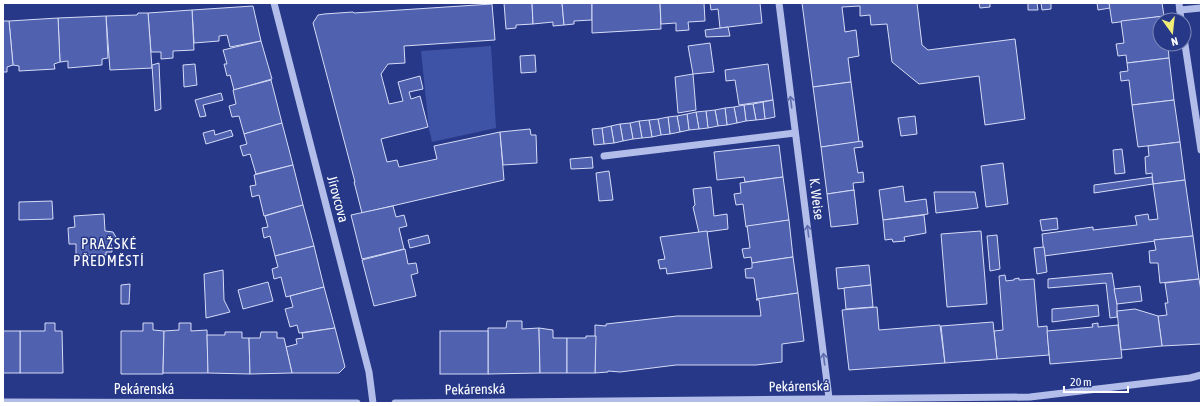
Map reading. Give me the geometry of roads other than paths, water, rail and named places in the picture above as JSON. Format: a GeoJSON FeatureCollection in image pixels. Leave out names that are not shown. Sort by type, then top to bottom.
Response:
{"type":"FeatureCollection","features":[{"type":"Feature","properties":{"kind":"street","name":"Jírovcova"},"geometry":{"type":"LineString","coordinates":[[274,3],[369,372],[373,403]]}},
{"type":"Feature","properties":{"kind":"street","name":"K. Weise"},"geometry":{"type":"LineString","coordinates":[[779,3],[829,398]]}},
{"type":"Feature","properties":{"kind":"street"},"geometry":{"type":"LineString","coordinates":[[1179,7],[1201,8]]}},
{"type":"Feature","properties":{"kind":"street"},"geometry":{"type":"LineString","coordinates":[[1186,52],[1201,150]]}},
{"type":"Feature","properties":{"kind":"street"},"geometry":{"type":"LineString","coordinates":[[604,156],[795,134]]}},
{"type":"Feature","properties":{"kind":"street","name":"Pekárenská"},"geometry":{"type":"LineString","coordinates":[[395,403],[1030,397],[1190,378],[1201,375]]}},
{"type":"Feature","properties":{"kind":"street","name":"Pekárenská"},"geometry":{"type":"LineString","coordinates":[[3,402],[357,403]]}},
{"type":"Feature","properties":{"kind":"district","name":"PRAŽSKÉ PŘEDMĚSTÍ"},"geometry":{"type":"Point","coordinates":[109,252]}}]}
